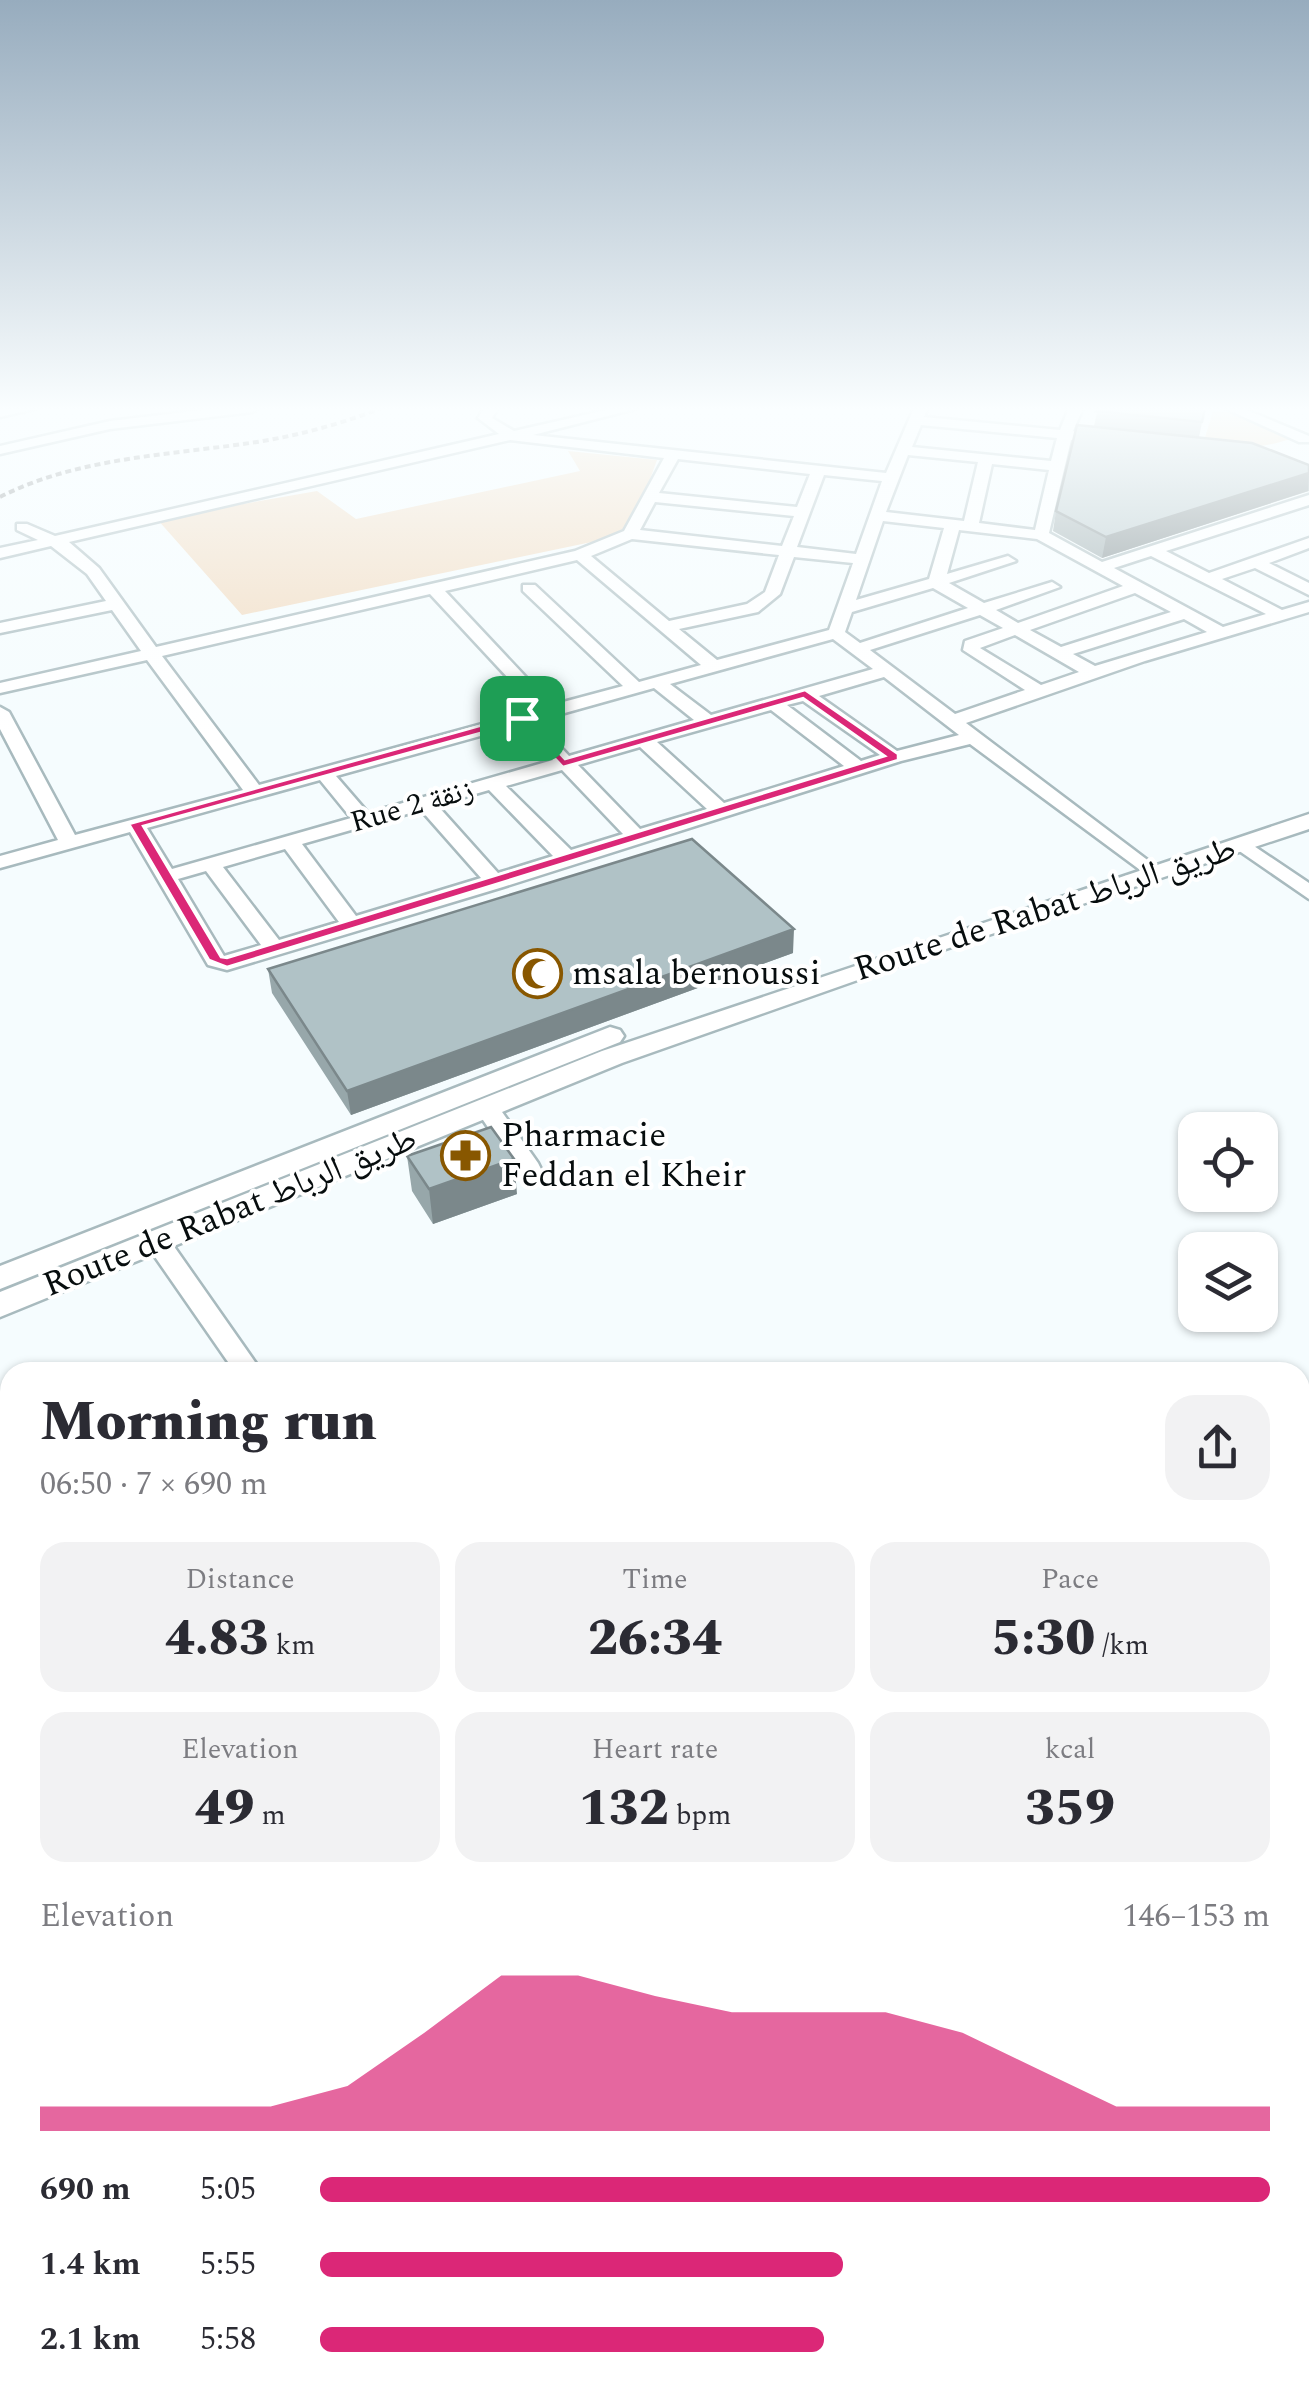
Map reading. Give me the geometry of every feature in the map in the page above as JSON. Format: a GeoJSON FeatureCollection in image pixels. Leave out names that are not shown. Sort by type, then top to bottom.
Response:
{"type":"FeatureCollection","features":[{"type":"Feature","properties":{"kind":"main road","name":"Route de Rabat طريق الرباط"},"geometry":{"type":"LineString","coordinates":[[0,1305],[631,1050],[1309,801]]}},
{"type":"Feature","properties":{"kind":"main road","name":"Route de Rabat طريق الرباط"},"geometry":{"type":"LineString","coordinates":[[0,1278],[597,1041],[1142,865],[1242,844],[1309,821]]}},
{"type":"Feature","properties":{"kind":"street"},"geometry":{"type":"LineString","coordinates":[[0,522],[63,538],[132,520]]}},
{"type":"Feature","properties":{"kind":"street"},"geometry":{"type":"LineString","coordinates":[[0,553],[144,520]]}},
{"type":"Feature","properties":{"kind":"street"},"geometry":{"type":"LineString","coordinates":[[630,534],[638,520]]}},
{"type":"Feature","properties":{"kind":"street"},"geometry":{"type":"LineString","coordinates":[[667,626],[752,608],[764,601],[772,594],[798,520]]}},
{"type":"Feature","properties":{"kind":"street"},"geometry":{"type":"LineString","coordinates":[[836,633],[875,520]]}},
{"type":"Feature","properties":{"kind":"street"},"geometry":{"type":"LineString","coordinates":[[914,520],[1040,535],[1220,632]]}},
{"type":"Feature","properties":{"kind":"street"},"geometry":{"type":"LineString","coordinates":[[936,583],[942,556],[964,520]]}},
{"type":"Feature","properties":{"kind":"street"},"geometry":{"type":"LineString","coordinates":[[1040,535],[1044,520]]}},
{"type":"Feature","properties":{"kind":"street"},"geometry":{"type":"LineString","coordinates":[[1102,567],[1247,520]]}},
{"type":"Feature","properties":{"kind":"street"},"geometry":{"type":"LineString","coordinates":[[0,540],[27,530]]}},
{"type":"Feature","properties":{"kind":"street"},"geometry":{"type":"LineString","coordinates":[[0,688],[580,555],[630,534],[860,559]]}},
{"type":"Feature","properties":{"kind":"street"},"geometry":{"type":"LineString","coordinates":[[63,538],[93,572],[255,792]]}},
{"type":"Feature","properties":{"kind":"street"},"geometry":{"type":"LineString","coordinates":[[1211,578],[1309,543]]}},
{"type":"Feature","properties":{"kind":"street"},"geometry":{"type":"LineString","coordinates":[[1153,550],[1278,614]]}},
{"type":"Feature","properties":{"kind":"street"},"geometry":{"type":"LineString","coordinates":[[580,555],[713,666]]}},
{"type":"Feature","properties":{"kind":"street"},"geometry":{"type":"LineString","coordinates":[[942,556],[1008,561],[1084,604]]}},
{"type":"Feature","properties":{"kind":"street"},"geometry":{"type":"LineString","coordinates":[[844,609],[1008,561]]}},
{"type":"Feature","properties":{"kind":"street"},"geometry":{"type":"LineString","coordinates":[[1256,562],[1309,590]]}},
{"type":"Feature","properties":{"kind":"street"},"geometry":{"type":"LineString","coordinates":[[936,583],[1092,672]]}},
{"type":"Feature","properties":{"kind":"street"},"geometry":{"type":"LineString","coordinates":[[857,649],[1052,586]]}},
{"type":"Feature","properties":{"kind":"street"},"geometry":{"type":"LineString","coordinates":[[1038,691],[972,650],[971,644],[1138,586]]}},
{"type":"Feature","properties":{"kind":"street"},"geometry":{"type":"LineString","coordinates":[[434,588],[548,711]]}},
{"type":"Feature","properties":{"kind":"street"},"geometry":{"type":"LineString","coordinates":[[529,588],[634,686]]}},
{"type":"Feature","properties":{"kind":"street"},"geometry":{"type":"LineString","coordinates":[[0,628],[115,604]]}},
{"type":"Feature","properties":{"kind":"street"},"geometry":{"type":"LineString","coordinates":[[953,721],[1092,672],[1309,607]]}},
{"type":"Feature","properties":{"kind":"street"},"geometry":{"type":"LineString","coordinates":[[1059,652],[1186,612]]}},
{"type":"Feature","properties":{"kind":"street"},"geometry":{"type":"LineString","coordinates":[[836,633],[1142,865]]}},
{"type":"Feature","properties":{"kind":"street"},"geometry":{"type":"LineString","coordinates":[[0,862],[836,633]]}},
{"type":"Feature","properties":{"kind":"street","name":"Rue 2 زنقة"},"geometry":{"type":"LineString","coordinates":[[168,876],[886,671]]}},
{"type":"Feature","properties":{"kind":"street"},"geometry":{"type":"LineString","coordinates":[[655,681],[708,721]]}},
{"type":"Feature","properties":{"kind":"street"},"geometry":{"type":"LineString","coordinates":[[805,694],[894,757]]}},
{"type":"Feature","properties":{"kind":"street"},"geometry":{"type":"LineString","coordinates":[[773,703],[858,768]]}},
{"type":"Feature","properties":{"kind":"street"},"geometry":{"type":"LineString","coordinates":[[0,712],[69,842]]}},
{"type":"Feature","properties":{"kind":"street"},"geometry":{"type":"LineString","coordinates":[[522,718],[638,839]]}},
{"type":"Feature","properties":{"kind":"street"},"geometry":{"type":"LineString","coordinates":[[136,824],[216,960],[227,962],[638,839],[894,757],[974,737]]}},
{"type":"Feature","properties":{"kind":"street"},"geometry":{"type":"LineString","coordinates":[[643,740],[722,812]]}},
{"type":"Feature","properties":{"kind":"street"},"geometry":{"type":"LineString","coordinates":[[324,773],[363,820]]}},
{"type":"Feature","properties":{"kind":"street"},"geometry":{"type":"LineString","coordinates":[[493,783],[569,860]]}},
{"type":"Feature","properties":{"kind":"street"},"geometry":{"type":"LineString","coordinates":[[424,802],[496,882]]}},
{"type":"Feature","properties":{"kind":"street"},"geometry":{"type":"LineString","coordinates":[[290,842],[352,926]]}},
{"type":"Feature","properties":{"kind":"street"},"geometry":{"type":"LineString","coordinates":[[1242,844],[1309,892]]}},
{"type":"Feature","properties":{"kind":"street"},"geometry":{"type":"LineString","coordinates":[[211,864],[275,949]]}},
{"type":"Feature","properties":{"kind":"street"},"geometry":{"type":"LineString","coordinates":[[487,1108],[529,1169]]}},
{"type":"Feature","properties":{"kind":"street"},"geometry":{"type":"LineString","coordinates":[[158,1241],[242,1362]]}},
{"type":"Feature","properties":{"kind":"shaded area"},"geometry":{"type":"Polygon","coordinates":[[[158,520],[635,520],[630,534],[242,615],[158,520]]]}},
{"type":"Feature","properties":{"kind":"building"},"geometry":{"type":"Polygon","coordinates":[[[1073,520],[1160,520],[1106,537],[1073,520]]]}},
{"type":"Feature","properties":{"kind":"building","name":"msala bernoussi"},"geometry":{"type":"Polygon","coordinates":[[[692,839],[794,929],[347,1091],[268,969],[692,839]]]}},
{"type":"Feature","properties":{"kind":"building"},"geometry":{"type":"Polygon","coordinates":[[[491,1127],[514,1159],[429,1189],[407,1156],[491,1127]]]}},
{"type":"Feature","properties":{"kind":"place","name":"msala bernoussi"},"geometry":{"type":"Point","coordinates":[537,973]}},
{"type":"Feature","properties":{"kind":"place","name":"Pharmacie Feddan el Kheir"},"geometry":{"type":"Point","coordinates":[466,1155]}},
{"type":"Feature","properties":{"kind":"route"},"geometry":{"type":"LineString","coordinates":[[805,694],[894,757],[638,839],[227,962],[216,960],[136,824],[324,773],[522,718],[563,763],[805,694]]}}]}
